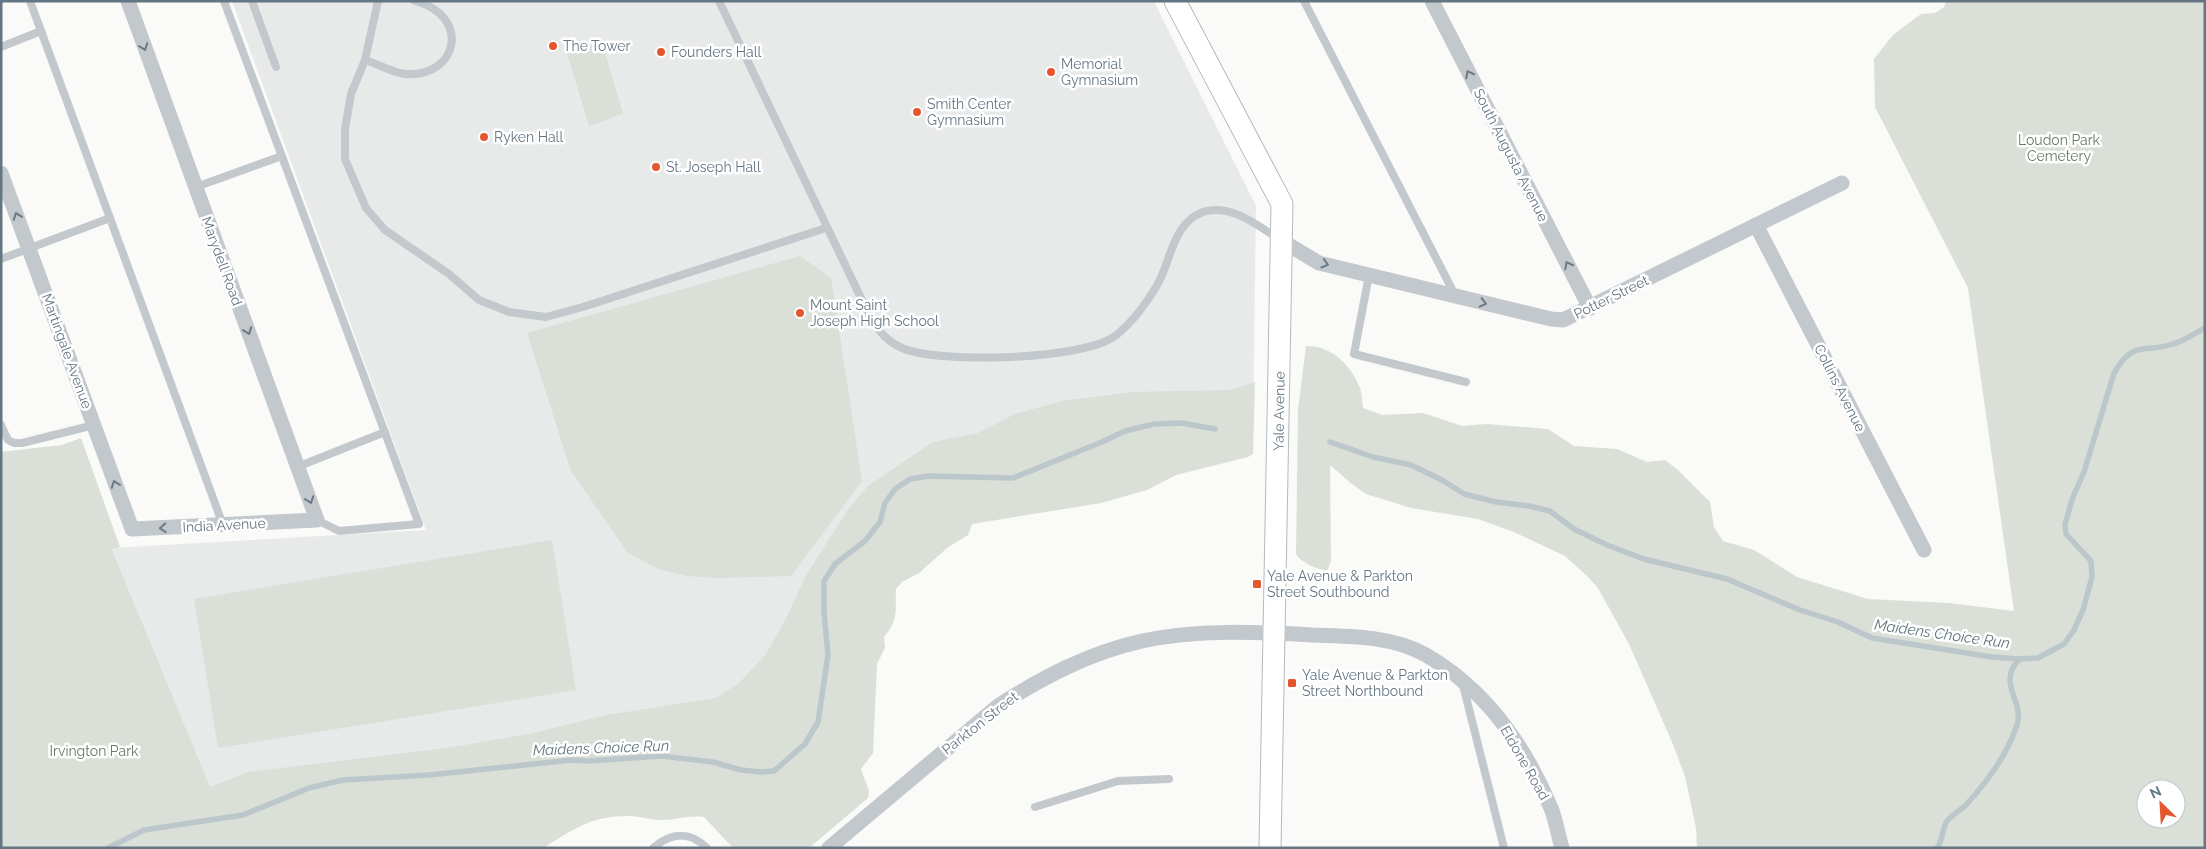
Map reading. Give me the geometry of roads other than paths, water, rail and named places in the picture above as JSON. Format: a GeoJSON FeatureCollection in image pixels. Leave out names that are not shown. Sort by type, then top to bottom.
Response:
{"type":"FeatureCollection","features":[{"type":"Feature","properties":{"kind":"street","name":"Marydell Road"},"geometry":{"type":"LineString","coordinates":[[128,1],[317,520]]}},
{"type":"Feature","properties":{"kind":"street","name":"Yale Avenue"},"geometry":{"type":"LineString","coordinates":[[1175,1],[1282,204],[1270,848]]}},
{"type":"Feature","properties":{"kind":"street","name":"South Augusta Avenue"},"geometry":{"type":"LineString","coordinates":[[1432,1],[1590,308]]}},
{"type":"Feature","properties":{"kind":"street","name":"Martingale Avenue"},"geometry":{"type":"LineString","coordinates":[[1,172],[132,530]]}},
{"type":"Feature","properties":{"kind":"street","name":"Potter Street"},"geometry":{"type":"LineString","coordinates":[[1282,241],[1319,263],[1551,319],[1562,320],[1590,308],[1842,183]]}},
{"type":"Feature","properties":{"kind":"street","name":"Collins Avenue"},"geometry":{"type":"LineString","coordinates":[[1756,225],[1924,550]]}},
{"type":"Feature","properties":{"kind":"street","name":"India Avenue"},"geometry":{"type":"LineString","coordinates":[[132,530],[317,520]]}},
{"type":"Feature","properties":{"kind":"street","name":"Eldone Road"},"geometry":{"type":"LineString","coordinates":[[1274,633],[1357,636],[1395,642],[1426,655],[1462,681],[1488,704],[1513,736],[1551,809],[1562,848]]}},
{"type":"Feature","properties":{"kind":"street","name":"Parkton Street"},"geometry":{"type":"LineString","coordinates":[[829,848],[985,716],[1029,686],[1063,668],[1143,641],[1197,634],[1274,633]]}},
{"type":"Feature","properties":{"kind":"lane"},"geometry":{"type":"LineString","coordinates":[[30,1],[223,525]]}},
{"type":"Feature","properties":{"kind":"lane"},"geometry":{"type":"LineString","coordinates":[[224,1],[419,524],[339,531],[317,520]]}},
{"type":"Feature","properties":{"kind":"lane"},"geometry":{"type":"LineString","coordinates":[[252,1],[276,67]]}},
{"type":"Feature","properties":{"kind":"lane"},"geometry":{"type":"LineString","coordinates":[[378,1],[365,60],[351,94],[345,129],[345,159],[366,208],[385,230],[449,274],[479,300],[508,312],[546,317],[583,307],[826,228]]}},
{"type":"Feature","properties":{"kind":"lane"},"geometry":{"type":"LineString","coordinates":[[365,60],[404,74],[422,73],[438,66],[448,54],[452,38],[448,22],[438,12],[425,4],[415,1]]}},
{"type":"Feature","properties":{"kind":"lane"},"geometry":{"type":"LineString","coordinates":[[719,1],[872,321],[884,337],[902,349],[931,355],[1004,358],[1052,355],[1082,349],[1113,338],[1134,318],[1157,286],[1176,239],[1190,220],[1202,212],[1219,209],[1243,216],[1282,241]]}},
{"type":"Feature","properties":{"kind":"lane"},"geometry":{"type":"LineString","coordinates":[[1304,1],[1456,296]]}},
{"type":"Feature","properties":{"kind":"lane"},"geometry":{"type":"LineString","coordinates":[[1,48],[42,31]]}},
{"type":"Feature","properties":{"kind":"lane"},"geometry":{"type":"LineString","coordinates":[[196,187],[282,156]]}},
{"type":"Feature","properties":{"kind":"lane"},"geometry":{"type":"LineString","coordinates":[[1,259],[110,218]]}},
{"type":"Feature","properties":{"kind":"lane"},"geometry":{"type":"LineString","coordinates":[[1369,276],[1354,354],[1466,382]]}},
{"type":"Feature","properties":{"kind":"lane"},"geometry":{"type":"LineString","coordinates":[[1,425],[8,440],[14,443],[22,443],[94,425]]}},
{"type":"Feature","properties":{"kind":"lane"},"geometry":{"type":"LineString","coordinates":[[297,467],[385,432]]}},
{"type":"Feature","properties":{"kind":"lane"},"geometry":{"type":"LineString","coordinates":[[1462,681],[1504,848]]}},
{"type":"Feature","properties":{"kind":"lane"},"geometry":{"type":"LineString","coordinates":[[1035,807],[1118,782],[1169,779]]}},
{"type":"Feature","properties":{"kind":"lane"},"geometry":{"type":"LineString","coordinates":[[653,848],[664,839],[676,834],[690,836],[707,848]]}},
{"type":"Feature","properties":{"kind":"waterway","name":"Maidens Choice Run"},"geometry":{"type":"LineString","coordinates":[[1330,442],[1373,457],[1411,465],[1442,480],[1464,494],[1496,502],[1550,511],[1574,529],[1607,545],[1644,559],[1727,579],[1800,610],[1838,622],[1872,638],[1992,657],[2038,658],[2064,644],[2074,630],[2083,610],[2092,577],[2091,561],[2066,534],[2065,524],[2073,497],[2084,472],[2114,373],[2121,362],[2134,351],[2173,344],[2205,328]]}},
{"type":"Feature","properties":{"kind":"waterway","name":"Maidens Choice Run"},"geometry":{"type":"LineString","coordinates":[[108,848],[144,830],[243,815],[309,788],[343,780],[429,775],[572,760],[588,761],[661,756],[713,762],[741,770],[774,771],[805,744],[818,722],[828,655],[824,612],[824,581],[835,564],[865,541],[880,522],[885,503],[895,489],[910,479],[928,476],[1013,478],[1125,431],[1154,424],[1182,423],[1215,429]]}},
{"type":"Feature","properties":{"kind":"waterway"},"geometry":{"type":"LineString","coordinates":[[1937,848],[1947,820],[1966,805],[1981,788],[1995,769],[2012,738],[2018,720],[2018,713],[2010,680],[2012,669],[2019,659]]}},
{"type":"Feature","properties":{"kind":"place","name":"The Tower"},"geometry":{"type":"Point","coordinates":[553,46]}},
{"type":"Feature","properties":{"kind":"place","name":"Founders Hall"},"geometry":{"type":"Point","coordinates":[661,52]}},
{"type":"Feature","properties":{"kind":"place","name":"Memorial Gymnasium"},"geometry":{"type":"Point","coordinates":[1051,72]}},
{"type":"Feature","properties":{"kind":"place","name":"Smith Center Gymnasium"},"geometry":{"type":"Point","coordinates":[917,112]}},
{"type":"Feature","properties":{"kind":"place","name":"Ryken Hall"},"geometry":{"type":"Point","coordinates":[484,137]}},
{"type":"Feature","properties":{"kind":"place","name":"St. Joseph Hall"},"geometry":{"type":"Point","coordinates":[656,167]}},
{"type":"Feature","properties":{"kind":"place","name":"Mount Saint Joseph High School"},"geometry":{"type":"Point","coordinates":[800,313]}},
{"type":"Feature","properties":{"kind":"place","name":"Yale Avenue & Parkton Street Southbound"},"geometry":{"type":"Point","coordinates":[1257,584]}},
{"type":"Feature","properties":{"kind":"place","name":"Yale Avenue & Parkton Street Northbound"},"geometry":{"type":"Point","coordinates":[1292,683]}},
{"type":"Feature","properties":{"kind":"park label","name":"Loudon Park Cemetery"},"geometry":{"type":"Point","coordinates":[2059,148]}},
{"type":"Feature","properties":{"kind":"park label","name":"Irvington Park"},"geometry":{"type":"Point","coordinates":[94,751]}}]}
